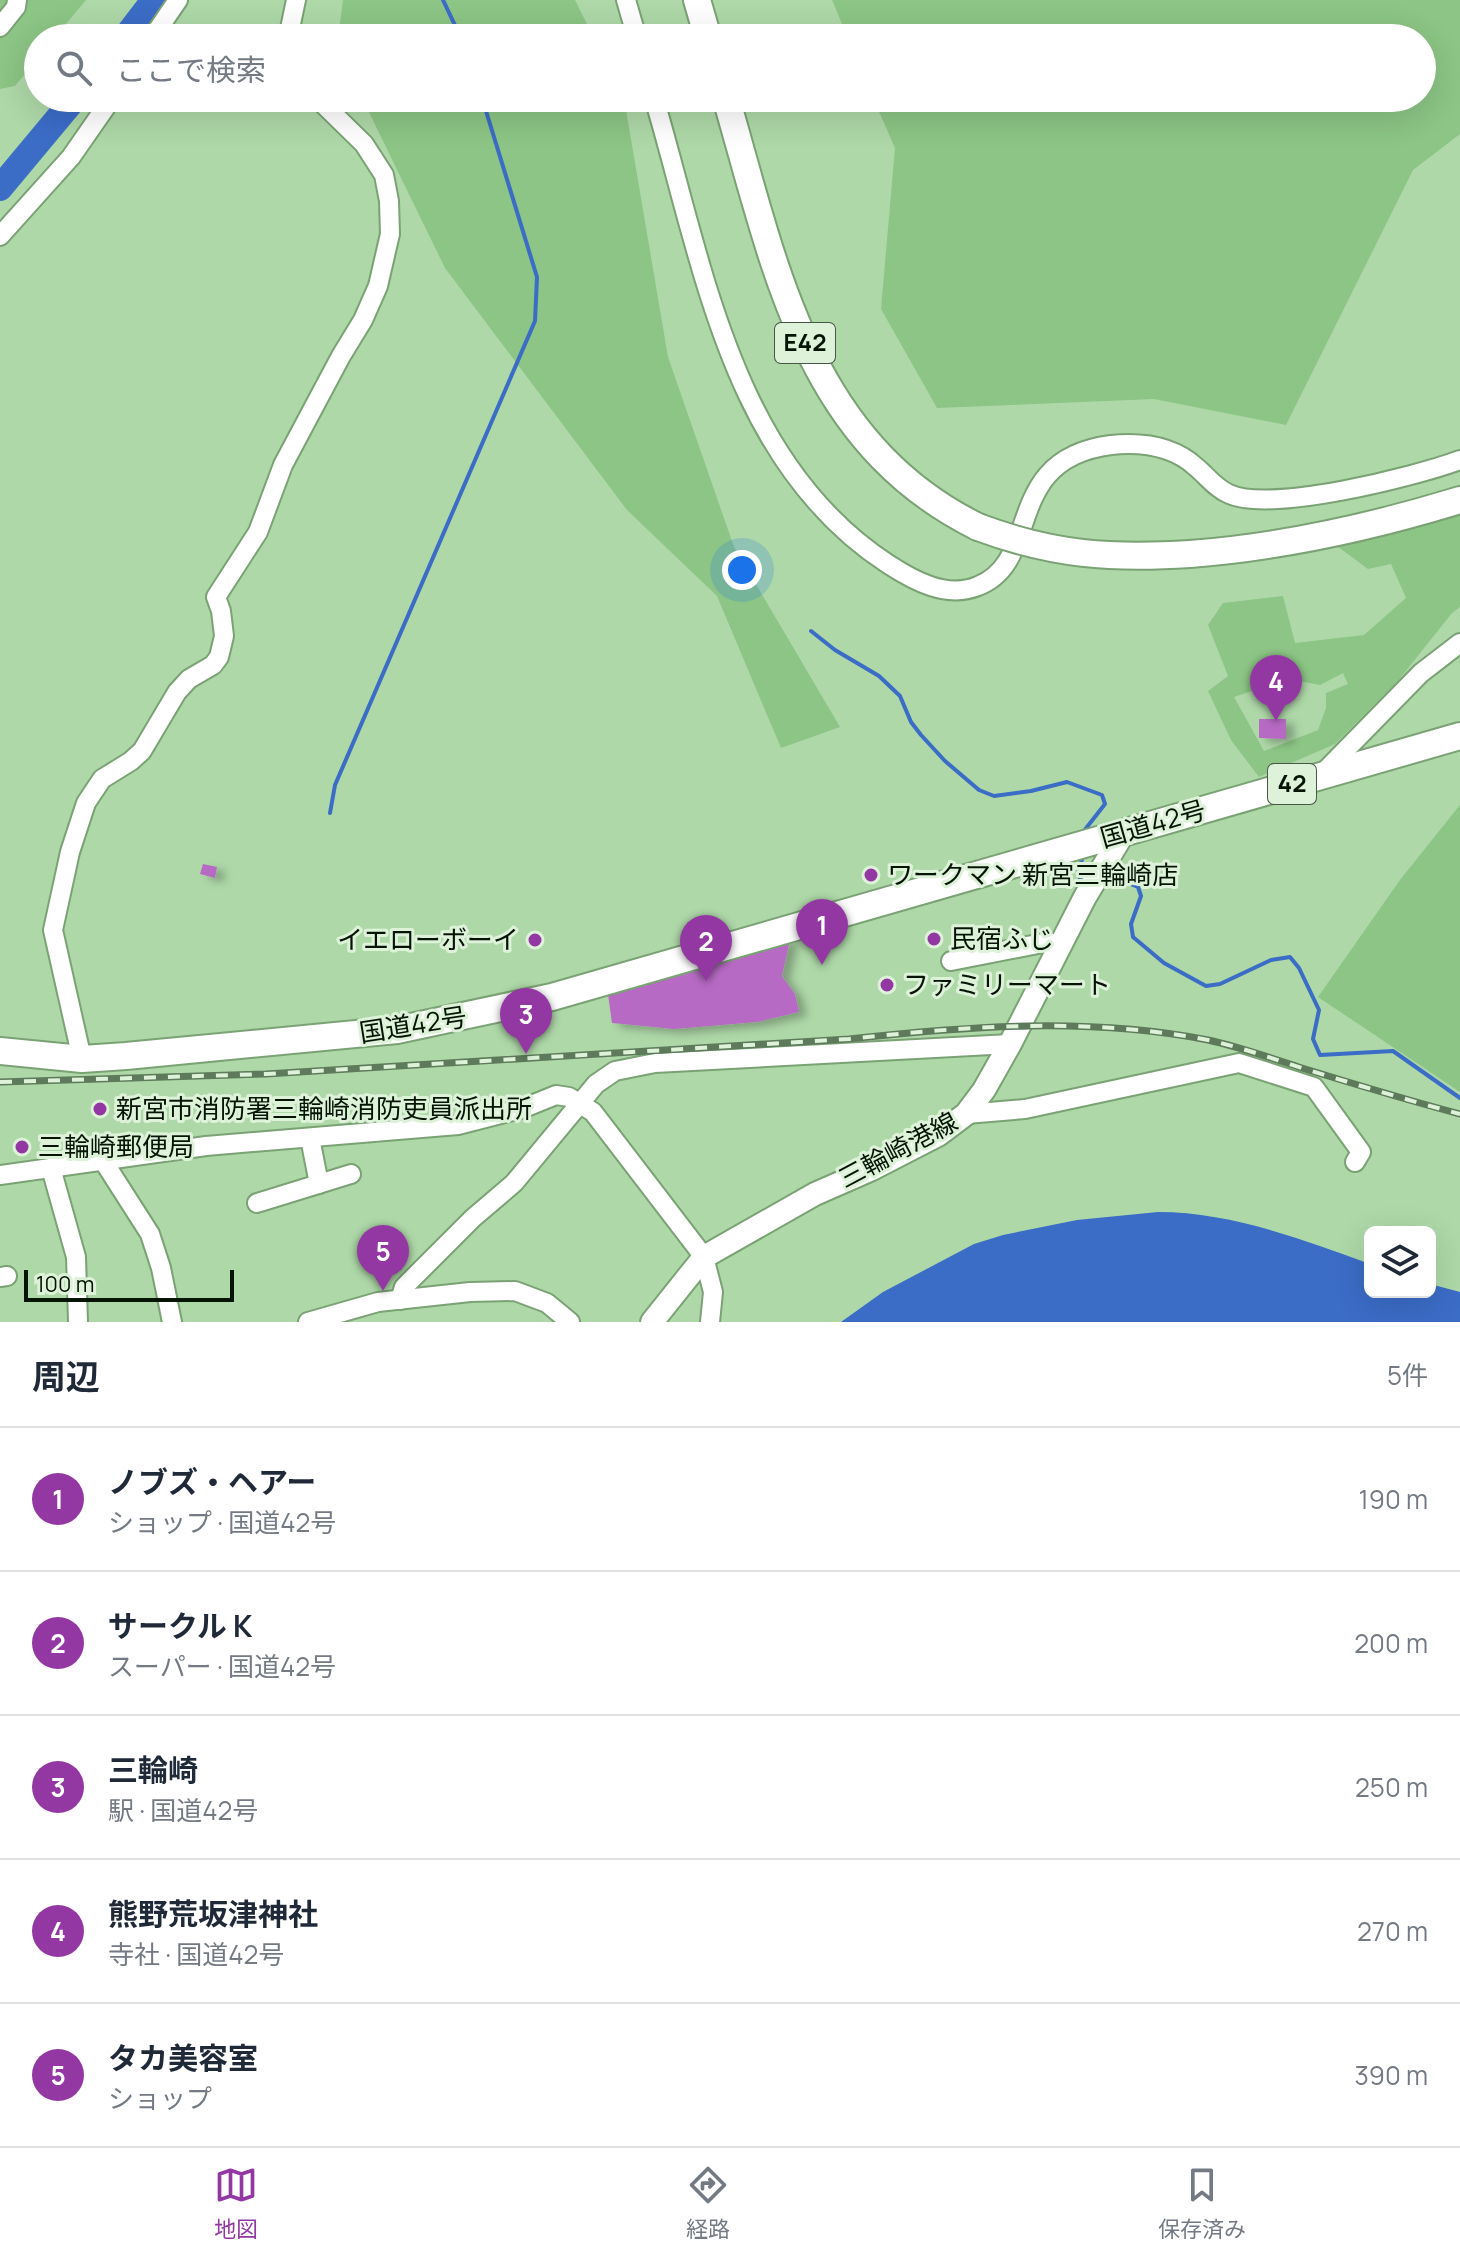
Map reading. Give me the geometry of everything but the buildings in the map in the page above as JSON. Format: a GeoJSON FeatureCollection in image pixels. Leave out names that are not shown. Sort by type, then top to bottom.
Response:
{"type":"FeatureCollection","features":[{"type":"Feature","properties":{"kind":"highway"},"geometry":{"type":"LineString","coordinates":[[697,0],[704,24]]}},
{"type":"Feature","properties":{"kind":"highway","name":"E42"},"geometry":{"type":"LineString","coordinates":[[730,112],[772,256],[796,322],[823,380],[861,436],[881,459],[928,499],[978,527],[1045,548],[1084,555],[1137,557],[1236,550],[1317,537],[1460,500]]}},
{"type":"Feature","properties":{"kind":"highway","name":"国道42号"},"geometry":{"type":"LineString","coordinates":[[0,1051],[82,1059],[397,1030],[488,1012],[552,997],[1460,736]]}},
{"type":"Feature","properties":{"kind":"main road","name":"三輪崎港線"},"geometry":{"type":"LineString","coordinates":[[652,1322],[704,1257],[815,1194],[938,1135],[966,1114],[984,1090],[1010,1044],[1085,897],[1124,832]]}},
{"type":"Feature","properties":{"kind":"street"},"geometry":{"type":"LineString","coordinates":[[0,27],[16,7],[17,0]]}},
{"type":"Feature","properties":{"kind":"street"},"geometry":{"type":"LineString","coordinates":[[162,24],[178,0]]}},
{"type":"Feature","properties":{"kind":"street"},"geometry":{"type":"LineString","coordinates":[[291,24],[296,0]]}},
{"type":"Feature","properties":{"kind":"street"},"geometry":{"type":"LineString","coordinates":[[626,0],[633,24]]}},
{"type":"Feature","properties":{"kind":"street"},"geometry":{"type":"LineString","coordinates":[[0,236],[71,157],[102,112]]}},
{"type":"Feature","properties":{"kind":"street"},"geometry":{"type":"LineString","coordinates":[[82,1059],[53,930],[70,852],[86,803],[102,779],[142,751],[177,692],[219,657],[224,636],[216,597],[258,532],[283,465],[363,320],[378,286],[390,234],[384,175],[364,144],[331,112]]}},
{"type":"Feature","properties":{"kind":"street"},"geometry":{"type":"LineString","coordinates":[[658,112],[717,321],[761,423],[781,456],[849,535],[916,580],[953,591],[979,586],[993,577],[1009,559],[1033,494],[1044,478],[1064,461],[1098,447],[1136,444],[1175,452],[1216,486],[1251,500],[1276,500],[1371,484],[1460,460]]}},
{"type":"Feature","properties":{"kind":"street"},"geometry":{"type":"LineString","coordinates":[[1321,776],[1421,673],[1460,643]]}},
{"type":"Feature","properties":{"kind":"street"},"geometry":{"type":"LineString","coordinates":[[951,961],[1048,942],[1060,945]]}},
{"type":"Feature","properties":{"kind":"street"},"geometry":{"type":"LineString","coordinates":[[400,1300],[404,1287],[473,1218],[514,1183],[596,1084],[615,1071],[655,1063],[1010,1044]]}},
{"type":"Feature","properties":{"kind":"street"},"geometry":{"type":"LineString","coordinates":[[966,1114],[1025,1109],[1239,1063],[1314,1087],[1361,1152],[1355,1162]]}},
{"type":"Feature","properties":{"kind":"street"},"geometry":{"type":"LineString","coordinates":[[0,1175],[206,1146],[458,1125],[524,1108],[556,1095],[569,1097],[593,1112],[704,1257],[713,1292],[710,1322]]}},
{"type":"Feature","properties":{"kind":"street"},"geometry":{"type":"LineString","coordinates":[[310,1138],[319,1184]]}},
{"type":"Feature","properties":{"kind":"street"},"geometry":{"type":"LineString","coordinates":[[104,1162],[150,1234],[161,1268],[172,1322]]}},
{"type":"Feature","properties":{"kind":"street"},"geometry":{"type":"LineString","coordinates":[[51,1168],[76,1257],[78,1322]]}},
{"type":"Feature","properties":{"kind":"street"},"geometry":{"type":"LineString","coordinates":[[257,1203],[351,1174]]}},
{"type":"Feature","properties":{"kind":"street"},"geometry":{"type":"LineString","coordinates":[[308,1322],[366,1314],[400,1300],[470,1292],[515,1291],[547,1303],[570,1322]]}},
{"type":"Feature","properties":{"kind":"green space"},"geometry":{"type":"Polygon","coordinates":[[[0,0],[86,0],[66,24],[24,24],[24,75],[15,86],[0,89],[0,0]]]}},
{"type":"Feature","properties":{"kind":"green space"},"geometry":{"type":"Polygon","coordinates":[[[343,0],[575,0],[587,24],[340,24],[343,0]]]}},
{"type":"Feature","properties":{"kind":"green space"},"geometry":{"type":"Polygon","coordinates":[[[832,0],[1460,0],[1460,134],[1413,170],[1286,425],[1154,399],[937,408],[881,309],[895,148],[879,112],[1436,112],[1436,24],[842,24],[832,0]]]}},
{"type":"Feature","properties":{"kind":"green space"},"geometry":{"type":"Polygon","coordinates":[[[369,112],[626,112],[668,357],[734,547],[840,727],[781,748],[717,596],[627,510],[445,268],[369,112]]]}},
{"type":"Feature","properties":{"kind":"green space"},"geometry":{"type":"Polygon","coordinates":[[[1460,515],[1460,607],[1397,682],[1335,744],[1259,777],[1231,740],[1208,691],[1228,676],[1208,625],[1223,603],[1283,596],[1295,643],[1364,635],[1406,598],[1391,564],[1368,569],[1333,543],[1460,515]],[[1343,673],[1320,685],[1288,679],[1234,697],[1264,751],[1318,730],[1326,708],[1326,693],[1348,684],[1343,673]]]}},
{"type":"Feature","properties":{"kind":"green space"},"geometry":{"type":"Polygon","coordinates":[[[1460,805],[1460,1092],[1318,997],[1400,880],[1460,805]]]}},
{"type":"Feature","properties":{"kind":"water"},"geometry":{"type":"Polygon","coordinates":[[[1158,1212],[1239,1222],[1364,1262],[1364,1298],[1436,1298],[1436,1286],[1460,1292],[1460,1322],[841,1322],[883,1292],[974,1244],[1077,1220],[1158,1212]]]}},
{"type":"Feature","properties":{"kind":"waterway"},"geometry":{"type":"LineString","coordinates":[[136,24],[154,0]]}},
{"type":"Feature","properties":{"kind":"waterway"},"geometry":{"type":"LineString","coordinates":[[443,0],[454,24]]}},
{"type":"Feature","properties":{"kind":"waterway"},"geometry":{"type":"LineString","coordinates":[[0,188],[63,112]]}},
{"type":"Feature","properties":{"kind":"waterway"},"geometry":{"type":"LineString","coordinates":[[330,813],[335,785],[535,321],[537,277],[486,112]]}},
{"type":"Feature","properties":{"kind":"waterway"},"geometry":{"type":"LineString","coordinates":[[811,631],[835,650],[879,676],[900,696],[911,722],[921,735],[979,790],[994,796],[1067,782],[1102,795],[1105,804],[1080,836]]}},
{"type":"Feature","properties":{"kind":"waterway"},"geometry":{"type":"LineString","coordinates":[[1083,856],[1078,873],[1081,881],[1085,882]]}},
{"type":"Feature","properties":{"kind":"waterway"},"geometry":{"type":"LineString","coordinates":[[1102,887],[1123,881],[1138,887],[1141,896],[1131,924],[1133,937],[1164,963],[1206,986],[1220,984],[1271,960],[1290,957],[1299,968],[1319,1010],[1313,1039],[1320,1055],[1393,1051],[1460,1098]]}},
{"type":"Feature","properties":{"kind":"railway"},"geometry":{"type":"LineString","coordinates":[[0,1082],[266,1074],[849,1039],[939,1030],[1074,1026],[1119,1028],[1208,1040],[1460,1114]]}},
{"type":"Feature","properties":{"kind":"place","name":"熊野荒坂津神社"},"geometry":{"type":"Point","coordinates":[1276,721]}},
{"type":"Feature","properties":{"kind":"place","name":"ワークマン 新宮三輪崎店"},"geometry":{"type":"Point","coordinates":[871,875]}},
{"type":"Feature","properties":{"kind":"place","name":"民宿ふじ"},"geometry":{"type":"Point","coordinates":[934,939]}},
{"type":"Feature","properties":{"kind":"place","name":"イエローボーイ"},"geometry":{"type":"Point","coordinates":[535,940]}},
{"type":"Feature","properties":{"kind":"place","name":"ノブズ・ヘアー"},"geometry":{"type":"Point","coordinates":[822,965]}},
{"type":"Feature","properties":{"kind":"place","name":"サークル K"},"geometry":{"type":"Point","coordinates":[706,981]}},
{"type":"Feature","properties":{"kind":"place","name":"ファミリーマート"},"geometry":{"type":"Point","coordinates":[887,985]}},
{"type":"Feature","properties":{"kind":"place","name":"三輪崎"},"geometry":{"type":"Point","coordinates":[526,1054]}},
{"type":"Feature","properties":{"kind":"place","name":"新宮市消防署三輪崎消防吏員派出所"},"geometry":{"type":"Point","coordinates":[100,1109]}},
{"type":"Feature","properties":{"kind":"place","name":"三輪崎郵便局"},"geometry":{"type":"Point","coordinates":[22,1147]}},
{"type":"Feature","properties":{"kind":"place","name":"タカ美容室"},"geometry":{"type":"Point","coordinates":[383,1291]}}]}
